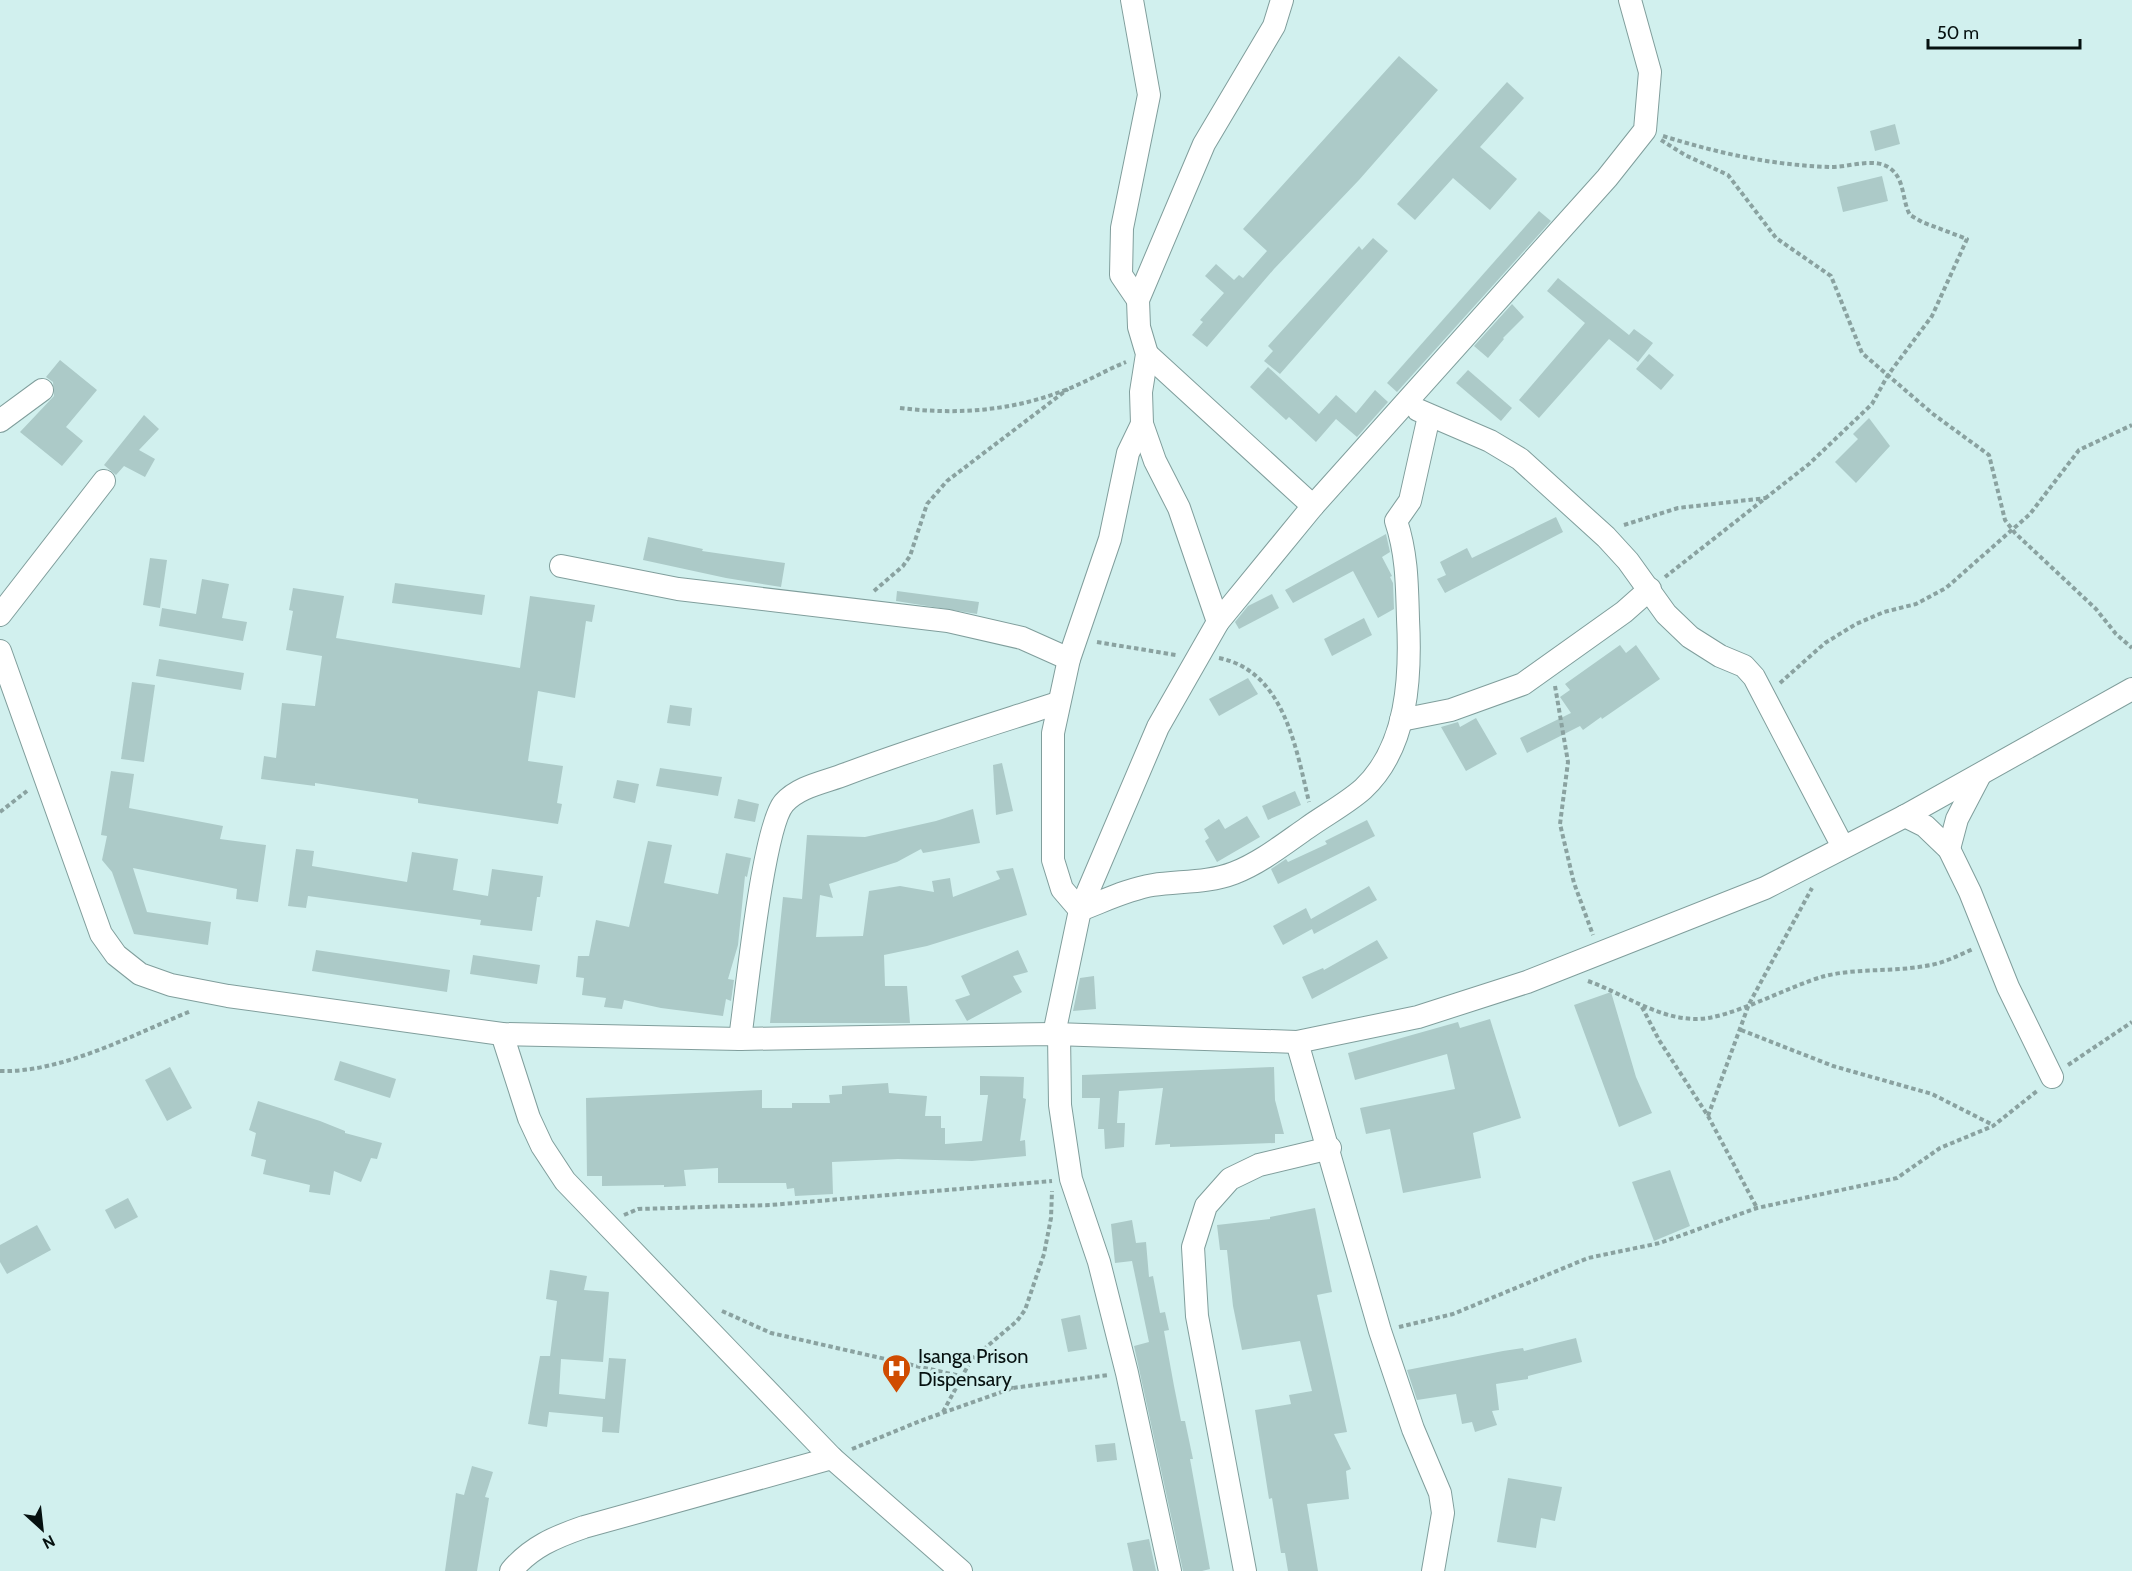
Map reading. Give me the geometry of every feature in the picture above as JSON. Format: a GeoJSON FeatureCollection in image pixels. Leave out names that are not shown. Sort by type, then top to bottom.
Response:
{"type":"FeatureCollection","features":[{"type":"Feature","properties":{"kind":"street"},"geometry":{"type":"LineString","coordinates":[[1132,0],[1149,96],[1122,228],[1121,275],[1138,300]]}},
{"type":"Feature","properties":{"kind":"street"},"geometry":{"type":"LineString","coordinates":[[1218,622],[1179,508],[1155,461],[1142,424],[1140,392],[1147,354],[1139,327],[1138,300],[1204,144],[1274,26],[1282,0]]}},
{"type":"Feature","properties":{"kind":"street"},"geometry":{"type":"LineString","coordinates":[[1170,1571],[1127,1373],[1098,1262],[1061,1180],[1057,1034],[1080,910],[1158,727],[1218,622],[1313,507],[1607,178],[1645,130],[1650,72],[1630,0]]}},
{"type":"Feature","properties":{"kind":"street"},"geometry":{"type":"LineString","coordinates":[[1147,354],[1313,507]]}},
{"type":"Feature","properties":{"kind":"street"},"geometry":{"type":"LineString","coordinates":[[0,421],[42,390]]}},
{"type":"Feature","properties":{"kind":"street"},"geometry":{"type":"LineString","coordinates":[[1406,404],[1490,441],[1520,459],[1599,530],[1628,561],[1666,614],[1690,636],[1720,656],[1744,666],[1766,697],[1836,851]]}},
{"type":"Feature","properties":{"kind":"street"},"geometry":{"type":"LineString","coordinates":[[1080,910],[1151,886],[1205,881],[1233,874],[1253,864],[1363,789],[1379,771],[1401,720],[1408,688],[1411,655],[1405,546],[1396,520],[1410,501],[1430,416]]}},
{"type":"Feature","properties":{"kind":"street"},"geometry":{"type":"LineString","coordinates":[[1080,910],[1062,889],[1053,860],[1053,733],[1072,648],[1110,539],[1128,453],[1142,424]]}},
{"type":"Feature","properties":{"kind":"street"},"geometry":{"type":"LineString","coordinates":[[0,615],[104,481]]}},
{"type":"Feature","properties":{"kind":"street"},"geometry":{"type":"LineString","coordinates":[[561,566],[678,589],[948,621],[1034,642],[1072,648]]}},
{"type":"Feature","properties":{"kind":"street"},"geometry":{"type":"LineString","coordinates":[[1401,720],[1451,710],[1523,684],[1624,612],[1650,589]]}},
{"type":"Feature","properties":{"kind":"street"},"geometry":{"type":"LineString","coordinates":[[0,651],[101,934],[116,955],[140,974],[171,985],[228,996],[502,1034],[740,1039],[1057,1034],[1298,1042],[1418,1017],[1527,982],[1765,888],[1905,816],[2132,689]]}},
{"type":"Feature","properties":{"kind":"street"},"geometry":{"type":"LineString","coordinates":[[740,1039],[767,855],[776,816],[785,802],[807,787],[894,755],[1058,703]]}},
{"type":"Feature","properties":{"kind":"street"},"geometry":{"type":"LineString","coordinates":[[1949,849],[1957,819],[1981,773]]}},
{"type":"Feature","properties":{"kind":"street"},"geometry":{"type":"LineString","coordinates":[[1905,816],[1925,826],[1949,849],[1970,892],[2008,987],[2052,1077]]}},
{"type":"Feature","properties":{"kind":"street"},"geometry":{"type":"LineString","coordinates":[[502,1034],[529,1118],[542,1146],[565,1181],[832,1458],[962,1571]]}},
{"type":"Feature","properties":{"kind":"street"},"geometry":{"type":"LineString","coordinates":[[1298,1042],[1330,1148],[1380,1331],[1413,1429],[1443,1503],[1433,1571]]}},
{"type":"Feature","properties":{"kind":"street"},"geometry":{"type":"LineString","coordinates":[[1245,1571],[1197,1316],[1192,1247],[1206,1206],[1230,1179],[1259,1165],[1330,1148]]}},
{"type":"Feature","properties":{"kind":"street"},"geometry":{"type":"LineString","coordinates":[[511,1571],[525,1555],[549,1539],[584,1527],[832,1458]]}},
{"type":"Feature","properties":{"kind":"path"},"geometry":{"type":"LineString","coordinates":[[1645,130],[1741,158],[1841,168],[1866,163],[1884,164],[1893,170],[1900,182],[1910,215],[1967,239],[1932,316],[1888,375],[1872,404],[1809,464],[1650,589]]}},
{"type":"Feature","properties":{"kind":"path"},"geometry":{"type":"LineString","coordinates":[[1645,130],[1685,156],[1728,175],[1776,238],[1831,276],[1862,353],[1989,455],[2005,519],[2132,648]]}},
{"type":"Feature","properties":{"kind":"path"},"geometry":{"type":"LineString","coordinates":[[900,408],[937,412],[988,411],[1068,389],[1147,354]]}},
{"type":"Feature","properties":{"kind":"path"},"geometry":{"type":"LineString","coordinates":[[855,609],[903,566],[914,545],[927,504],[946,481],[1068,389]]}},
{"type":"Feature","properties":{"kind":"path"},"geometry":{"type":"LineString","coordinates":[[1766,697],[1808,656],[1843,631],[1877,615],[1931,598],[1946,588],[2041,501],[2079,450],[2132,425]]}},
{"type":"Feature","properties":{"kind":"path"},"geometry":{"type":"LineString","coordinates":[[1599,530],[1642,521],[1678,508],[1767,498]]}},
{"type":"Feature","properties":{"kind":"path"},"geometry":{"type":"LineString","coordinates":[[1072,648],[1212,657],[1238,662],[1265,684],[1290,730],[1314,823]]}},
{"type":"Feature","properties":{"kind":"path"},"geometry":{"type":"LineString","coordinates":[[1554,664],[1557,709],[1568,762],[1560,824],[1574,883],[1601,953]]}},
{"type":"Feature","properties":{"kind":"path"},"geometry":{"type":"LineString","coordinates":[[0,812],[45,777]]}},
{"type":"Feature","properties":{"kind":"path"},"geometry":{"type":"LineString","coordinates":[[1708,1116],[1749,1004],[1836,851]]}},
{"type":"Feature","properties":{"kind":"path"},"geometry":{"type":"LineString","coordinates":[[1583,979],[1642,1006],[1682,1018],[1697,1019],[1728,1013],[1825,976],[1937,964],[1989,941]]}},
{"type":"Feature","properties":{"kind":"path"},"geometry":{"type":"LineString","coordinates":[[1642,1006],[1659,1040],[1708,1116],[1757,1208]]}},
{"type":"Feature","properties":{"kind":"path"},"geometry":{"type":"LineString","coordinates":[[0,1071],[13,1071],[73,1059],[195,1010]]}},
{"type":"Feature","properties":{"kind":"path"},"geometry":{"type":"LineString","coordinates":[[1380,1331],[1453,1314],[1588,1258],[1660,1243],[1757,1208],[1897,1178],[1940,1148],[1993,1126],[2052,1077],[2132,1022]]}},
{"type":"Feature","properties":{"kind":"path"},"geometry":{"type":"LineString","coordinates":[[1741,1030],[1833,1066],[1932,1094],[1993,1126]]}},
{"type":"Feature","properties":{"kind":"path"},"geometry":{"type":"LineString","coordinates":[[618,1218],[638,1209],[771,1205],[1061,1180],[1030,1299],[1017,1321],[975,1356],[961,1377],[943,1413]]}},
{"type":"Feature","properties":{"kind":"path"},"geometry":{"type":"LineString","coordinates":[[718,1309],[771,1333],[1013,1388]]}},
{"type":"Feature","properties":{"kind":"path"},"geometry":{"type":"LineString","coordinates":[[832,1458],[943,1413],[1013,1388],[1127,1373]]}},
{"type":"Feature","properties":{"kind":"building"},"geometry":{"type":"Polygon","coordinates":[[[1399,56],[1438,90],[1359,180],[1274,269],[1207,347],[1192,335],[1203,322],[1200,320],[1224,293],[1205,276],[1216,264],[1234,280],[1239,275],[1243,278],[1267,251],[1243,229],[1399,56]]]}},
{"type":"Feature","properties":{"kind":"building"},"geometry":{"type":"Polygon","coordinates":[[[1507,82],[1524,98],[1480,147],[1517,179],[1490,210],[1453,178],[1415,220],[1397,204],[1507,82]]]}},
{"type":"Feature","properties":{"kind":"building"},"geometry":{"type":"Polygon","coordinates":[[[1895,124],[1900,144],[1875,151],[1870,131],[1895,124]]]}},
{"type":"Feature","properties":{"kind":"building"},"geometry":{"type":"Polygon","coordinates":[[[1882,176],[1888,201],[1843,212],[1837,187],[1882,176]]]}},
{"type":"Feature","properties":{"kind":"building"},"geometry":{"type":"Polygon","coordinates":[[[1539,211],[1551,221],[1397,392],[1387,383],[1539,211]]]}},
{"type":"Feature","properties":{"kind":"building"},"geometry":{"type":"Polygon","coordinates":[[[1373,238],[1388,251],[1280,374],[1264,361],[1273,351],[1268,346],[1359,246],[1362,250],[1373,238]]]}},
{"type":"Feature","properties":{"kind":"building"},"geometry":{"type":"Polygon","coordinates":[[[1558,278],[1629,335],[1634,329],[1653,343],[1638,362],[1609,339],[1539,418],[1519,400],[1585,323],[1547,291],[1558,278]]]}},
{"type":"Feature","properties":{"kind":"building"},"geometry":{"type":"Polygon","coordinates":[[[1512,304],[1524,317],[1503,338],[1488,358],[1474,346],[1512,304]]]}},
{"type":"Feature","properties":{"kind":"building"},"geometry":{"type":"Polygon","coordinates":[[[1649,354],[1674,375],[1661,390],[1636,369],[1649,354]]]}},
{"type":"Feature","properties":{"kind":"building"},"geometry":{"type":"Polygon","coordinates":[[[60,360],[97,390],[66,427],[83,441],[62,466],[20,432],[54,396],[53,382],[46,377],[60,360]]]}},
{"type":"Feature","properties":{"kind":"building"},"geometry":{"type":"Polygon","coordinates":[[[1268,367],[1319,414],[1336,395],[1356,413],[1375,390],[1388,402],[1357,437],[1336,419],[1316,442],[1289,417],[1286,420],[1250,387],[1268,367]]]}},
{"type":"Feature","properties":{"kind":"building"},"geometry":{"type":"Polygon","coordinates":[[[1468,370],[1512,408],[1501,421],[1456,383],[1468,370]]]}},
{"type":"Feature","properties":{"kind":"building"},"geometry":{"type":"Polygon","coordinates":[[[144,415],[159,429],[139,450],[155,459],[145,477],[124,466],[116,475],[104,465],[144,415]]]}},
{"type":"Feature","properties":{"kind":"building"},"geometry":{"type":"Polygon","coordinates":[[[1869,418],[1890,446],[1856,483],[1835,462],[1858,439],[1853,434],[1869,418]]]}},
{"type":"Feature","properties":{"kind":"building"},"geometry":{"type":"Polygon","coordinates":[[[1556,517],[1563,532],[1445,593],[1437,579],[1446,575],[1440,562],[1467,548],[1472,558],[1556,517]]]}},
{"type":"Feature","properties":{"kind":"building"},"geometry":{"type":"Polygon","coordinates":[[[1386,534],[1390,552],[1382,557],[1392,576],[1390,577],[1393,583],[1394,609],[1378,618],[1353,571],[1293,603],[1285,590],[1386,534]]]}},
{"type":"Feature","properties":{"kind":"building"},"geometry":{"type":"Polygon","coordinates":[[[648,537],[703,549],[702,551],[785,563],[781,587],[643,560],[648,537]]]}},
{"type":"Feature","properties":{"kind":"building"},"geometry":{"type":"Polygon","coordinates":[[[150,558],[167,560],[160,608],[143,605],[150,558]]]}},
{"type":"Feature","properties":{"kind":"building"},"geometry":{"type":"Polygon","coordinates":[[[202,579],[229,584],[222,618],[247,622],[243,641],[159,626],[162,608],[196,614],[202,579]]]}},
{"type":"Feature","properties":{"kind":"building"},"geometry":{"type":"Polygon","coordinates":[[[395,583],[485,595],[482,615],[392,603],[395,583]]]}},
{"type":"Feature","properties":{"kind":"building"},"geometry":{"type":"Polygon","coordinates":[[[293,588],[344,596],[336,638],[520,668],[530,596],[595,605],[592,622],[586,621],[575,698],[538,691],[528,761],[563,766],[557,803],[562,804],[558,824],[418,803],[418,799],[315,783],[315,786],[261,779],[264,756],[276,758],[282,703],[315,706],[322,656],[286,650],[293,611],[289,610],[293,588]]]}},
{"type":"Feature","properties":{"kind":"building"},"geometry":{"type":"Polygon","coordinates":[[[897,591],[979,602],[977,614],[896,601],[897,591]]]}},
{"type":"Feature","properties":{"kind":"building"},"geometry":{"type":"Polygon","coordinates":[[[1272,594],[1279,608],[1239,629],[1235,622],[1248,606],[1272,594]]]}},
{"type":"Feature","properties":{"kind":"building"},"geometry":{"type":"Polygon","coordinates":[[[1364,618],[1372,635],[1332,656],[1324,639],[1364,618]]]}},
{"type":"Feature","properties":{"kind":"building"},"geometry":{"type":"Polygon","coordinates":[[[1620,645],[1626,653],[1636,645],[1660,679],[1583,730],[1580,726],[1527,753],[1520,738],[1571,713],[1560,697],[1570,690],[1565,684],[1620,645]]]}},
{"type":"Feature","properties":{"kind":"building"},"geometry":{"type":"Polygon","coordinates":[[[159,659],[244,673],[241,690],[156,676],[159,659]]]}},
{"type":"Feature","properties":{"kind":"building"},"geometry":{"type":"Polygon","coordinates":[[[1248,678],[1258,694],[1219,716],[1209,699],[1248,678]]]}},
{"type":"Feature","properties":{"kind":"building"},"geometry":{"type":"Polygon","coordinates":[[[132,682],[155,685],[144,762],[121,759],[132,682]]]}},
{"type":"Feature","properties":{"kind":"building"},"geometry":{"type":"Polygon","coordinates":[[[670,705],[692,708],[690,726],[667,723],[670,705]]]}},
{"type":"Feature","properties":{"kind":"building"},"geometry":{"type":"Polygon","coordinates":[[[1476,718],[1497,754],[1466,771],[1441,727],[1458,722],[1460,727],[1476,718]]]}},
{"type":"Feature","properties":{"kind":"building"},"geometry":{"type":"Polygon","coordinates":[[[1002,763],[1013,811],[996,815],[993,765],[1002,763]]]}},
{"type":"Feature","properties":{"kind":"building"},"geometry":{"type":"Polygon","coordinates":[[[660,768],[722,777],[718,796],[656,786],[660,768]]]}},
{"type":"Feature","properties":{"kind":"building"},"geometry":{"type":"Polygon","coordinates":[[[111,771],[134,774],[129,808],[223,826],[220,839],[266,845],[258,902],[236,899],[237,889],[133,868],[147,912],[211,922],[208,945],[134,934],[112,872],[102,860],[107,836],[101,835],[111,771]]]}},
{"type":"Feature","properties":{"kind":"building"},"geometry":{"type":"Polygon","coordinates":[[[617,780],[639,784],[635,803],[613,798],[617,780]]]}},
{"type":"Feature","properties":{"kind":"building"},"geometry":{"type":"Polygon","coordinates":[[[1295,791],[1301,805],[1268,820],[1262,806],[1295,791]]]}},
{"type":"Feature","properties":{"kind":"building"},"geometry":{"type":"Polygon","coordinates":[[[738,799],[759,804],[755,822],[734,818],[738,799]]]}},
{"type":"Feature","properties":{"kind":"building"},"geometry":{"type":"Polygon","coordinates":[[[973,809],[980,843],[923,853],[921,849],[897,862],[829,884],[833,898],[820,895],[816,937],[863,936],[869,891],[900,886],[934,892],[932,881],[950,878],[953,897],[1000,879],[996,871],[1013,868],[1027,915],[927,946],[884,955],[885,986],[907,986],[910,1023],[770,1023],[783,897],[802,899],[807,835],[865,837],[936,821],[973,809]]]}},
{"type":"Feature","properties":{"kind":"building"},"geometry":{"type":"Polygon","coordinates":[[[1247,816],[1260,837],[1217,862],[1205,841],[1209,838],[1204,829],[1219,819],[1225,829],[1247,816]]]}},
{"type":"Feature","properties":{"kind":"building"},"geometry":{"type":"Polygon","coordinates":[[[1367,820],[1375,836],[1278,884],[1271,869],[1286,859],[1288,862],[1327,844],[1325,841],[1367,820]]]}},
{"type":"Feature","properties":{"kind":"building"},"geometry":{"type":"Polygon","coordinates":[[[648,841],[672,845],[664,883],[718,894],[726,853],[751,858],[747,877],[745,876],[738,945],[728,979],[734,980],[731,1001],[726,999],[723,1016],[661,1008],[624,1000],[622,1009],[604,1007],[606,998],[582,995],[584,978],[576,977],[578,956],[589,956],[596,920],[629,927],[648,841]]]}},
{"type":"Feature","properties":{"kind":"building"},"geometry":{"type":"Polygon","coordinates":[[[296,849],[314,851],[312,866],[407,882],[412,852],[458,859],[453,890],[488,896],[492,869],[543,876],[532,931],[480,925],[481,920],[308,896],[306,908],[288,906],[296,849]]]}},
{"type":"Feature","properties":{"kind":"building"},"geometry":{"type":"Polygon","coordinates":[[[1369,886],[1377,900],[1314,934],[1312,929],[1283,945],[1273,926],[1306,908],[1311,919],[1369,886]]]}},
{"type":"Feature","properties":{"kind":"building"},"geometry":{"type":"Polygon","coordinates":[[[1377,940],[1388,958],[1312,999],[1302,977],[1323,968],[1324,970],[1377,940]]]}},
{"type":"Feature","properties":{"kind":"building"},"geometry":{"type":"Polygon","coordinates":[[[316,950],[450,970],[447,992],[312,971],[316,950]]]}},
{"type":"Feature","properties":{"kind":"building"},"geometry":{"type":"Polygon","coordinates":[[[1018,950],[1028,972],[1013,976],[1022,992],[967,1021],[955,1000],[970,995],[961,976],[1018,950]]]}},
{"type":"Feature","properties":{"kind":"building"},"geometry":{"type":"Polygon","coordinates":[[[473,955],[540,965],[537,984],[470,974],[473,955]]]}},
{"type":"Feature","properties":{"kind":"building"},"geometry":{"type":"Polygon","coordinates":[[[1094,976],[1096,1009],[1073,1011],[1080,978],[1094,976]]]}},
{"type":"Feature","properties":{"kind":"building"},"geometry":{"type":"Polygon","coordinates":[[[1611,992],[1636,1077],[1652,1113],[1619,1127],[1574,1005],[1611,992]]]}},
{"type":"Feature","properties":{"kind":"building"},"geometry":{"type":"Polygon","coordinates":[[[1490,1019],[1521,1118],[1473,1133],[1481,1178],[1403,1193],[1390,1129],[1366,1134],[1360,1108],[1455,1089],[1447,1054],[1355,1080],[1348,1053],[1458,1022],[1460,1028],[1490,1019]]]}},
{"type":"Feature","properties":{"kind":"building"},"geometry":{"type":"Polygon","coordinates":[[[340,1061],[396,1079],[390,1098],[334,1080],[340,1061]]]}},
{"type":"Feature","properties":{"kind":"building"},"geometry":{"type":"Polygon","coordinates":[[[170,1067],[192,1108],[167,1121],[145,1080],[170,1067]]]}},
{"type":"Feature","properties":{"kind":"building"},"geometry":{"type":"Polygon","coordinates":[[[1274,1067],[1275,1100],[1284,1134],[1275,1134],[1275,1143],[1170,1147],[1170,1144],[1155,1145],[1163,1088],[1119,1091],[1117,1123],[1125,1123],[1124,1147],[1105,1149],[1104,1129],[1098,1129],[1100,1098],[1082,1098],[1082,1075],[1274,1067]]]}},
{"type":"Feature","properties":{"kind":"building"},"geometry":{"type":"Polygon","coordinates":[[[980,1076],[1024,1077],[1023,1098],[1026,1099],[1020,1141],[1025,1140],[1026,1156],[972,1161],[898,1159],[832,1162],[833,1194],[795,1196],[794,1188],[787,1189],[786,1183],[718,1183],[718,1168],[684,1170],[686,1186],[602,1186],[602,1176],[587,1176],[586,1098],[762,1090],[762,1108],[792,1108],[792,1103],[830,1103],[829,1095],[842,1094],[842,1086],[888,1083],[889,1093],[927,1096],[925,1116],[941,1116],[941,1128],[945,1128],[945,1144],[982,1141],[988,1095],[980,1095],[980,1076]]]}},
{"type":"Feature","properties":{"kind":"building"},"geometry":{"type":"Polygon","coordinates":[[[258,1101],[320,1121],[345,1131],[345,1133],[382,1143],[377,1159],[371,1158],[361,1182],[334,1171],[330,1195],[309,1192],[310,1185],[263,1174],[266,1160],[251,1156],[256,1133],[249,1130],[258,1101]]]}},
{"type":"Feature","properties":{"kind":"building"},"geometry":{"type":"Polygon","coordinates":[[[1670,1170],[1690,1226],[1654,1241],[1632,1182],[1670,1170]]]}},
{"type":"Feature","properties":{"kind":"building"},"geometry":{"type":"Polygon","coordinates":[[[128,1198],[138,1217],[115,1229],[105,1210],[128,1198]]]}},
{"type":"Feature","properties":{"kind":"building"},"geometry":{"type":"Polygon","coordinates":[[[1315,1208],[1332,1292],[1317,1295],[1347,1432],[1334,1434],[1351,1469],[1346,1471],[1349,1499],[1307,1504],[1318,1571],[1288,1571],[1285,1553],[1281,1553],[1272,1498],[1269,1499],[1255,1410],[1291,1404],[1289,1395],[1312,1391],[1300,1341],[1242,1350],[1233,1306],[1227,1250],[1220,1250],[1217,1225],[1270,1219],[1270,1217],[1315,1208]]]}},
{"type":"Feature","properties":{"kind":"building"},"geometry":{"type":"Polygon","coordinates":[[[1132,1220],[1136,1243],[1146,1242],[1149,1277],[1153,1276],[1160,1313],[1165,1312],[1169,1330],[1164,1331],[1181,1421],[1185,1421],[1193,1459],[1190,1459],[1210,1569],[1202,1571],[1183,1571],[1134,1346],[1149,1342],[1132,1261],[1115,1263],[1111,1224],[1132,1220]]]}},
{"type":"Feature","properties":{"kind":"building"},"geometry":{"type":"Polygon","coordinates":[[[37,1225],[51,1250],[7,1274],[0,1262],[0,1245],[37,1225]]]}},
{"type":"Feature","properties":{"kind":"building"},"geometry":{"type":"Polygon","coordinates":[[[550,1270],[587,1276],[584,1290],[609,1292],[603,1362],[561,1359],[559,1394],[605,1399],[609,1358],[626,1359],[619,1433],[602,1432],[603,1417],[549,1412],[547,1427],[528,1424],[540,1356],[550,1356],[557,1301],[546,1299],[550,1270]]]}},
{"type":"Feature","properties":{"kind":"building"},"geometry":{"type":"Polygon","coordinates":[[[1080,1315],[1087,1349],[1068,1352],[1061,1319],[1080,1315]]]}},
{"type":"Feature","properties":{"kind":"building"},"geometry":{"type":"Polygon","coordinates":[[[1576,1338],[1582,1362],[1528,1376],[1528,1379],[1496,1384],[1499,1410],[1492,1411],[1497,1425],[1475,1432],[1472,1422],[1462,1424],[1456,1394],[1417,1400],[1407,1370],[1503,1351],[1523,1348],[1524,1351],[1576,1338]]]}},
{"type":"Feature","properties":{"kind":"building"},"geometry":{"type":"Polygon","coordinates":[[[1115,1443],[1117,1460],[1097,1462],[1095,1445],[1115,1443]]]}},
{"type":"Feature","properties":{"kind":"building"},"geometry":{"type":"Polygon","coordinates":[[[472,1466],[493,1472],[485,1497],[489,1498],[477,1571],[445,1571],[456,1493],[464,1495],[472,1466]]]}},
{"type":"Feature","properties":{"kind":"building"},"geometry":{"type":"Polygon","coordinates":[[[1508,1478],[1562,1487],[1555,1521],[1541,1518],[1536,1548],[1497,1542],[1508,1478]]]}},
{"type":"Feature","properties":{"kind":"building"},"geometry":{"type":"Polygon","coordinates":[[[1149,1539],[1156,1571],[1133,1571],[1127,1543],[1149,1539]]]}},
{"type":"Feature","properties":{"kind":"place","name":"Isanga Prison Dispensary"},"geometry":{"type":"Point","coordinates":[897,1394]}}]}
